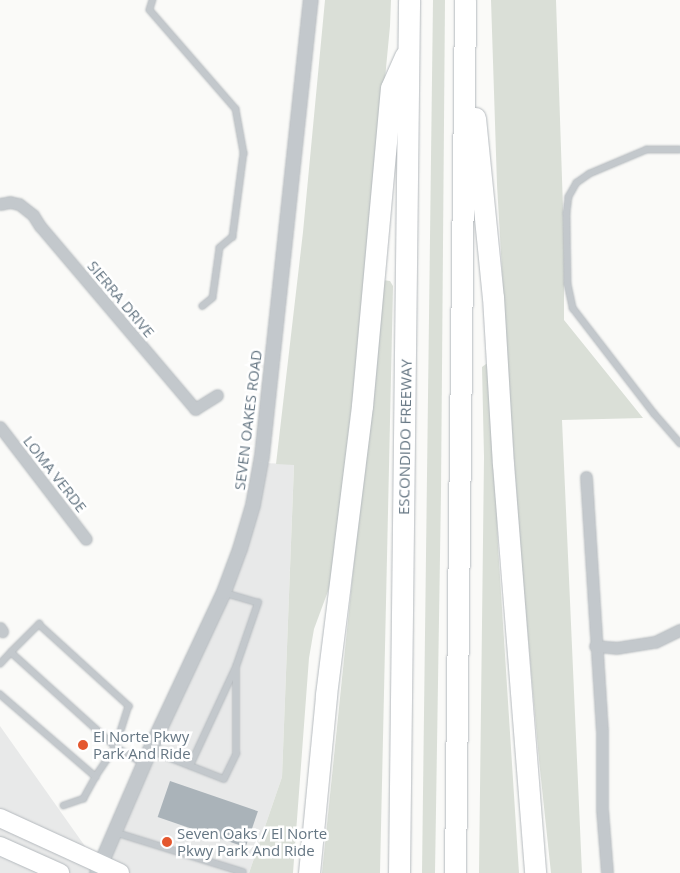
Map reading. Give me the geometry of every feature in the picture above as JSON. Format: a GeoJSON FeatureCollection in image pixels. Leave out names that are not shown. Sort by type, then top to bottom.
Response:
{"type":"FeatureCollection","features":[{"type":"Feature","properties":{"kind":"highway","name":"ESCONDIDO FREEWAY"},"geometry":{"type":"LineString","coordinates":[[399,873],[405,486],[409,0]]}},
{"type":"Feature","properties":{"kind":"highway"},"geometry":{"type":"LineString","coordinates":[[455,873],[465,0]]}},
{"type":"Feature","properties":{"kind":"highway"},"geometry":{"type":"LineString","coordinates":[[465,25],[493,298],[503,464],[535,873]]}},
{"type":"Feature","properties":{"kind":"highway"},"geometry":{"type":"LineString","coordinates":[[309,873],[326,695],[362,406],[391,88],[409,49]]}},
{"type":"Feature","properties":{"kind":"main road"},"geometry":{"type":"LineString","coordinates":[[0,818],[99,869],[120,873]]}},
{"type":"Feature","properties":{"kind":"main road"},"geometry":{"type":"LineString","coordinates":[[0,846],[60,873]]}},
{"type":"Feature","properties":{"kind":"street","name":"SEVEN OAKES ROAD"},"geometry":{"type":"LineString","coordinates":[[99,869],[150,750],[224,592],[240,549],[250,514],[262,456],[312,0]]}},
{"type":"Feature","properties":{"kind":"street","name":"SIERRA DRIVE"},"geometry":{"type":"LineString","coordinates":[[0,204],[10,202],[19,204],[33,215],[40,226],[195,409],[217,395]]}},
{"type":"Feature","properties":{"kind":"street","name":"LOMA VERDE"},"geometry":{"type":"LineString","coordinates":[[0,428],[86,540]]}},
{"type":"Feature","properties":{"kind":"street"},"geometry":{"type":"LineString","coordinates":[[586,477],[595,646],[602,730],[602,809],[606,873]]}},
{"type":"Feature","properties":{"kind":"street"},"geometry":{"type":"LineString","coordinates":[[595,646],[616,648],[655,642],[680,630]]}},
{"type":"Feature","properties":{"kind":"lane"},"geometry":{"type":"LineString","coordinates":[[153,0],[150,10],[236,110],[244,153],[232,237],[220,248],[213,298],[203,306]]}},
{"type":"Feature","properties":{"kind":"lane"},"geometry":{"type":"LineString","coordinates":[[680,150],[647,150],[590,174],[577,183],[568,197],[567,213],[568,284],[573,308],[654,413],[680,443]]}},
{"type":"Feature","properties":{"kind":"lane"},"geometry":{"type":"LineString","coordinates":[[190,766],[236,667],[258,603],[224,592]]}},
{"type":"Feature","properties":{"kind":"lane"},"geometry":{"type":"LineString","coordinates":[[0,664],[39,624],[129,706],[116,747],[84,799],[64,806]]}},
{"type":"Feature","properties":{"kind":"lane"},"geometry":{"type":"LineString","coordinates":[[11,652],[116,747],[144,764]]}},
{"type":"Feature","properties":{"kind":"lane"},"geometry":{"type":"LineString","coordinates":[[150,750],[224,779],[236,754],[236,667]]}},
{"type":"Feature","properties":{"kind":"lane"},"geometry":{"type":"LineString","coordinates":[[0,694],[96,777]]}},
{"type":"Feature","properties":{"kind":"lane"},"geometry":{"type":"LineString","coordinates":[[114,832],[243,872]]}},
{"type":"Feature","properties":{"kind":"shaded area"},"geometry":{"type":"Polygon","coordinates":[[[325,0],[391,0],[390,26],[364,299],[331,583],[314,629],[309,658],[293,873],[249,873],[282,777],[294,465],[276,464],[303,232],[325,0]]]}},
{"type":"Feature","properties":{"kind":"shaded area"},"geometry":{"type":"Polygon","coordinates":[[[433,0],[445,0],[441,492],[435,873],[422,873],[433,0]]]}},
{"type":"Feature","properties":{"kind":"shaded area"},"geometry":{"type":"Polygon","coordinates":[[[491,0],[556,0],[564,238],[564,320],[643,418],[562,420],[582,873],[551,873],[539,760],[521,560],[507,357],[497,185],[491,0]]]}},
{"type":"Feature","properties":{"kind":"shaded area"},"geometry":{"type":"Polygon","coordinates":[[[383,280],[390,281],[393,286],[380,873],[322,873],[383,280]]]}},
{"type":"Feature","properties":{"kind":"shaded area"},"geometry":{"type":"Polygon","coordinates":[[[486,364],[490,365],[492,372],[498,546],[519,873],[479,873],[484,457],[482,367],[486,364]]]}},
{"type":"Feature","properties":{"kind":"shaded area"},"geometry":{"type":"Polygon","coordinates":[[[261,463],[294,464],[282,777],[249,873],[0,873],[0,726],[99,866],[224,592],[261,463]]]}},
{"type":"Feature","properties":{"kind":"building"},"geometry":{"type":"Polygon","coordinates":[[[170,781],[258,811],[246,847],[158,817],[170,781]]]}},
{"type":"Feature","properties":{"kind":"place","name":"El Norte Pkwy Park And Ride"},"geometry":{"type":"Point","coordinates":[83,745]}},
{"type":"Feature","properties":{"kind":"place","name":"Seven Oaks / El Norte Pkwy Park And Ride"},"geometry":{"type":"Point","coordinates":[167,842]}}]}
